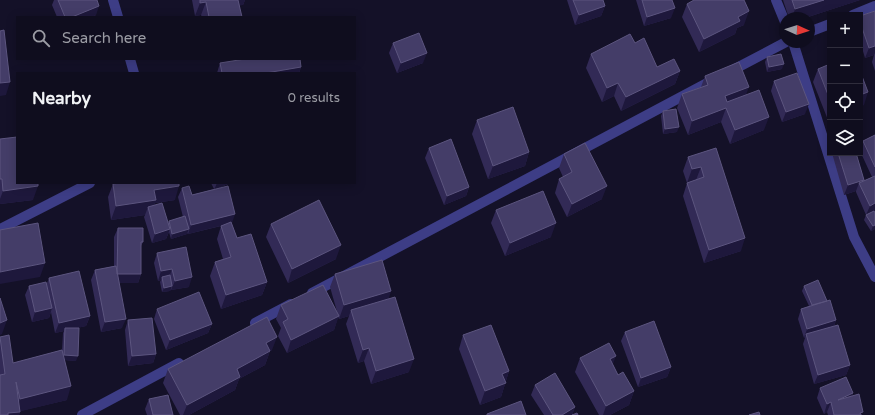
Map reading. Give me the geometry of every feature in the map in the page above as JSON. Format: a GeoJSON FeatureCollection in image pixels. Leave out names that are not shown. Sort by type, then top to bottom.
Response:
{"type":"FeatureCollection","features":[{"type":"Feature","properties":{"kind":"street"},"geometry":{"type":"LineString","coordinates":[[113,0],[118,16]]}},
{"type":"Feature","properties":{"kind":"street"},"geometry":{"type":"LineString","coordinates":[[776,0],[781,12]]}},
{"type":"Feature","properties":{"kind":"street"},"geometry":{"type":"LineString","coordinates":[[860,12],[875,6]]}},
{"type":"Feature","properties":{"kind":"street"},"geometry":{"type":"LineString","coordinates":[[815,30],[827,25]]}},
{"type":"Feature","properties":{"kind":"street"},"geometry":{"type":"LineString","coordinates":[[249,326],[779,46]]}},
{"type":"Feature","properties":{"kind":"street"},"geometry":{"type":"LineString","coordinates":[[795,48],[854,237],[875,277]]}},
{"type":"Feature","properties":{"kind":"street"},"geometry":{"type":"LineString","coordinates":[[130,60],[134,72]]}},
{"type":"Feature","properties":{"kind":"street"},"geometry":{"type":"LineString","coordinates":[[0,229],[88,184]]}},
{"type":"Feature","properties":{"kind":"street"},"geometry":{"type":"LineString","coordinates":[[82,415],[186,360]]}},
{"type":"Feature","properties":{"kind":"building"},"geometry":{"type":"Polygon","coordinates":[[[58,0],[97,0],[99,6],[74,16],[65,16],[58,0]]]}},
{"type":"Feature","properties":{"kind":"building"},"geometry":{"type":"Polygon","coordinates":[[[200,0],[238,0],[242,16],[209,16],[206,2],[200,3],[200,0]]]}},
{"type":"Feature","properties":{"kind":"building"},"geometry":{"type":"Polygon","coordinates":[[[573,0],[603,0],[605,6],[579,15],[573,0]]]}},
{"type":"Feature","properties":{"kind":"building"},"geometry":{"type":"Polygon","coordinates":[[[642,0],[672,0],[675,8],[647,17],[642,0]]]}},
{"type":"Feature","properties":{"kind":"building"},"geometry":{"type":"Polygon","coordinates":[[[694,0],[744,0],[749,11],[738,17],[740,21],[704,39],[687,4],[694,0]]]}},
{"type":"Feature","properties":{"kind":"building"},"geometry":{"type":"Polygon","coordinates":[[[792,0],[824,0],[795,9],[792,0]]]}},
{"type":"Feature","properties":{"kind":"building"},"geometry":{"type":"Polygon","coordinates":[[[875,11],[875,46],[869,48],[863,31],[863,15],[875,11]]]}},
{"type":"Feature","properties":{"kind":"building"},"geometry":{"type":"Polygon","coordinates":[[[4,30],[10,82],[0,83],[0,31],[4,30]]]}},
{"type":"Feature","properties":{"kind":"building"},"geometry":{"type":"Polygon","coordinates":[[[419,33],[427,53],[401,63],[393,43],[419,33]]]}},
{"type":"Feature","properties":{"kind":"building"},"geometry":{"type":"Polygon","coordinates":[[[630,34],[635,43],[644,38],[657,67],[674,59],[680,71],[626,97],[618,83],[607,88],[591,54],[630,34]]]}},
{"type":"Feature","properties":{"kind":"building"},"geometry":{"type":"Polygon","coordinates":[[[781,54],[784,64],[769,67],[767,57],[781,54]]]}},
{"type":"Feature","properties":{"kind":"building"},"geometry":{"type":"Polygon","coordinates":[[[239,60],[300,60],[301,67],[272,72],[222,72],[220,63],[239,60]]]}},
{"type":"Feature","properties":{"kind":"building"},"geometry":{"type":"Polygon","coordinates":[[[739,62],[749,87],[725,96],[727,102],[759,90],[769,117],[735,130],[726,108],[692,121],[682,94],[708,85],[705,76],[739,62]]]}},
{"type":"Feature","properties":{"kind":"building"},"geometry":{"type":"Polygon","coordinates":[[[827,65],[827,92],[818,69],[827,65]]]}},
{"type":"Feature","properties":{"kind":"building"},"geometry":{"type":"Polygon","coordinates":[[[797,73],[809,104],[786,112],[774,81],[797,73]]]}},
{"type":"Feature","properties":{"kind":"building"},"geometry":{"type":"Polygon","coordinates":[[[863,79],[868,92],[863,94],[863,79]]]}},
{"type":"Feature","properties":{"kind":"building"},"geometry":{"type":"Polygon","coordinates":[[[513,107],[529,152],[493,166],[477,120],[513,107]]]}},
{"type":"Feature","properties":{"kind":"building"},"geometry":{"type":"Polygon","coordinates":[[[676,109],[679,127],[665,129],[663,111],[676,109]]]}},
{"type":"Feature","properties":{"kind":"building"},"geometry":{"type":"Polygon","coordinates":[[[875,135],[875,167],[863,141],[875,135]]]}},
{"type":"Feature","properties":{"kind":"building"},"geometry":{"type":"Polygon","coordinates":[[[16,137],[16,184],[38,184],[38,186],[3,191],[2,179],[0,179],[0,139],[16,137]]]}},
{"type":"Feature","properties":{"kind":"building"},"geometry":{"type":"Polygon","coordinates":[[[451,139],[469,187],[447,196],[429,148],[451,139]]]}},
{"type":"Feature","properties":{"kind":"building"},"geometry":{"type":"Polygon","coordinates":[[[585,143],[607,186],[572,204],[559,179],[572,172],[564,154],[585,143]]]}},
{"type":"Feature","properties":{"kind":"building"},"geometry":{"type":"Polygon","coordinates":[[[716,148],[745,238],[709,250],[687,183],[704,177],[701,167],[692,169],[688,157],[716,148]]]}},
{"type":"Feature","properties":{"kind":"building"},"geometry":{"type":"Polygon","coordinates":[[[839,156],[857,156],[864,180],[848,185],[839,156]]]}},
{"type":"Feature","properties":{"kind":"building"},"geometry":{"type":"Polygon","coordinates":[[[875,176],[875,203],[870,206],[859,183],[875,176]]]}},
{"type":"Feature","properties":{"kind":"building"},"geometry":{"type":"Polygon","coordinates":[[[113,184],[179,184],[179,186],[154,190],[156,200],[116,206],[113,184]]]}},
{"type":"Feature","properties":{"kind":"building"},"geometry":{"type":"Polygon","coordinates":[[[189,186],[192,195],[228,186],[235,214],[191,225],[182,188],[189,186]]]}},
{"type":"Feature","properties":{"kind":"building"},"geometry":{"type":"Polygon","coordinates":[[[543,191],[556,223],[510,243],[496,210],[543,191]]]}},
{"type":"Feature","properties":{"kind":"building"},"geometry":{"type":"Polygon","coordinates":[[[319,200],[341,245],[292,269],[271,224],[319,200]]]}},
{"type":"Feature","properties":{"kind":"building"},"geometry":{"type":"Polygon","coordinates":[[[162,203],[170,229],[155,234],[148,207],[162,203]]]}},
{"type":"Feature","properties":{"kind":"building"},"geometry":{"type":"Polygon","coordinates":[[[874,211],[875,225],[873,226],[866,215],[874,211]]]}},
{"type":"Feature","properties":{"kind":"building"},"geometry":{"type":"Polygon","coordinates":[[[185,216],[189,229],[172,234],[169,221],[185,216]]]}},
{"type":"Feature","properties":{"kind":"building"},"geometry":{"type":"Polygon","coordinates":[[[231,222],[237,238],[251,234],[267,282],[226,295],[215,262],[231,257],[221,226],[231,222]]]}},
{"type":"Feature","properties":{"kind":"building"},"geometry":{"type":"Polygon","coordinates":[[[38,223],[45,263],[0,272],[0,230],[38,223]]]}},
{"type":"Feature","properties":{"kind":"building"},"geometry":{"type":"Polygon","coordinates":[[[118,228],[143,228],[143,242],[141,242],[141,274],[117,274],[118,228]]]}},
{"type":"Feature","properties":{"kind":"building"},"geometry":{"type":"Polygon","coordinates":[[[186,247],[192,277],[175,281],[172,269],[161,271],[157,253],[186,247]]]}},
{"type":"Feature","properties":{"kind":"building"},"geometry":{"type":"Polygon","coordinates":[[[382,260],[391,291],[344,305],[335,274],[382,260]]]}},
{"type":"Feature","properties":{"kind":"building"},"geometry":{"type":"Polygon","coordinates":[[[116,266],[126,319],[105,322],[95,270],[116,266]]]}},
{"type":"Feature","properties":{"kind":"building"},"geometry":{"type":"Polygon","coordinates":[[[79,271],[90,316],[59,323],[49,278],[79,271]]]}},
{"type":"Feature","properties":{"kind":"building"},"geometry":{"type":"Polygon","coordinates":[[[170,275],[172,286],[164,288],[162,277],[170,275]]]}},
{"type":"Feature","properties":{"kind":"building"},"geometry":{"type":"Polygon","coordinates":[[[818,280],[827,301],[812,305],[804,286],[818,280]]]}},
{"type":"Feature","properties":{"kind":"building"},"geometry":{"type":"Polygon","coordinates":[[[46,282],[52,308],[35,312],[29,286],[46,282]]]}},
{"type":"Feature","properties":{"kind":"building"},"geometry":{"type":"Polygon","coordinates":[[[323,285],[339,316],[291,340],[283,322],[288,319],[281,305],[323,285]]]}},
{"type":"Feature","properties":{"kind":"building"},"geometry":{"type":"Polygon","coordinates":[[[199,292],[212,324],[170,340],[157,309],[199,292]]]}},
{"type":"Feature","properties":{"kind":"building"},"geometry":{"type":"Polygon","coordinates":[[[395,297],[414,359],[376,371],[369,348],[363,350],[351,310],[395,297]]]}},
{"type":"Feature","properties":{"kind":"building"},"geometry":{"type":"Polygon","coordinates":[[[0,298],[7,320],[0,323],[0,298]]]}},
{"type":"Feature","properties":{"kind":"building"},"geometry":{"type":"Polygon","coordinates":[[[830,300],[836,320],[807,329],[801,309],[830,300]]]}},
{"type":"Feature","properties":{"kind":"building"},"geometry":{"type":"Polygon","coordinates":[[[267,317],[277,337],[266,343],[270,351],[237,369],[240,377],[187,405],[168,369],[267,317]]]}},
{"type":"Feature","properties":{"kind":"building"},"geometry":{"type":"Polygon","coordinates":[[[152,318],[156,354],[132,356],[128,320],[152,318]]]}},
{"type":"Feature","properties":{"kind":"building"},"geometry":{"type":"Polygon","coordinates":[[[654,321],[671,367],[641,378],[625,332],[654,321]]]}},
{"type":"Feature","properties":{"kind":"building"},"geometry":{"type":"Polygon","coordinates":[[[491,325],[509,371],[502,374],[506,383],[485,391],[463,335],[491,325]]]}},
{"type":"Feature","properties":{"kind":"building"},"geometry":{"type":"Polygon","coordinates":[[[838,325],[850,365],[818,375],[806,334],[838,325]]]}},
{"type":"Feature","properties":{"kind":"building"},"geometry":{"type":"Polygon","coordinates":[[[65,328],[79,328],[78,356],[64,355],[65,328]]]}},
{"type":"Feature","properties":{"kind":"building"},"geometry":{"type":"Polygon","coordinates":[[[9,335],[13,363],[62,350],[71,386],[20,399],[16,382],[20,412],[0,415],[0,375],[5,374],[0,337],[9,335]]]}},
{"type":"Feature","properties":{"kind":"building"},"geometry":{"type":"Polygon","coordinates":[[[609,343],[616,356],[610,359],[618,375],[623,372],[634,391],[606,406],[580,358],[609,343]]]}},
{"type":"Feature","properties":{"kind":"building"},"geometry":{"type":"Polygon","coordinates":[[[555,373],[575,407],[562,415],[553,415],[535,385],[555,373]]]}},
{"type":"Feature","properties":{"kind":"building"},"geometry":{"type":"Polygon","coordinates":[[[846,377],[853,393],[838,400],[859,394],[863,412],[860,413],[861,415],[834,415],[831,402],[827,404],[820,388],[846,377]]]}},
{"type":"Feature","properties":{"kind":"building"},"geometry":{"type":"Polygon","coordinates":[[[168,395],[173,415],[153,415],[149,399],[168,395]]]}},
{"type":"Feature","properties":{"kind":"building"},"geometry":{"type":"Polygon","coordinates":[[[521,401],[526,415],[487,415],[487,414],[521,401]]]}},
{"type":"Feature","properties":{"kind":"building"},"geometry":{"type":"Polygon","coordinates":[[[759,412],[760,415],[749,415],[759,412]]]}}]}
